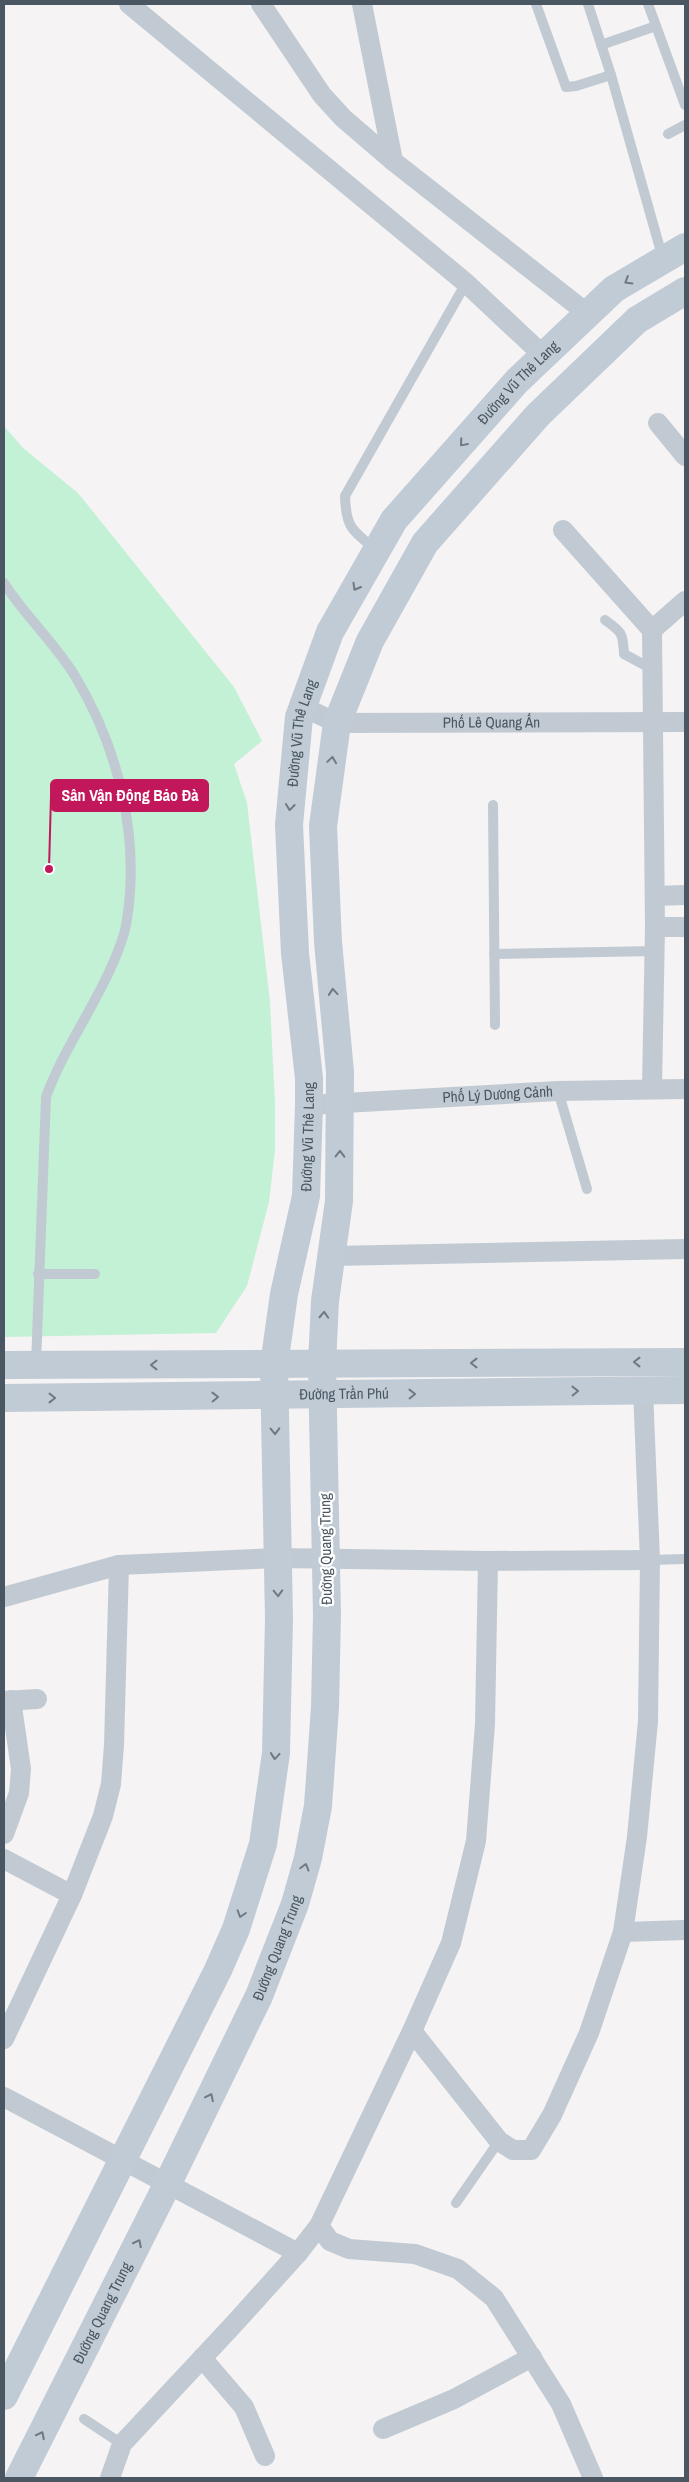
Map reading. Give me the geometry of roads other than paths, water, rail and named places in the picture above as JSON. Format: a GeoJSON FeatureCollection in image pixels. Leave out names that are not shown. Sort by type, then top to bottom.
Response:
{"type":"FeatureCollection","features":[{"type":"Feature","properties":{"kind":"main road","name":"Đường Vũ Thê Lang"},"geometry":{"type":"LineString","coordinates":[[274,1365],[284,1294],[306,1196],[309,1078],[295,953],[289,825],[299,717],[330,632],[394,520],[517,381],[614,289],[674,254]]}},
{"type":"Feature","properties":{"kind":"main road","name":"Đường Vũ Thê Lang"},"geometry":{"type":"LineString","coordinates":[[322,1364],[325,1301],[339,1201],[340,1072],[328,942],[324,826],[337,723],[370,641],[425,543],[538,415],[637,320],[685,291]]}},
{"type":"Feature","properties":{"kind":"main road","name":"Đường Trần Phú"},"geometry":{"type":"LineString","coordinates":[[4,1365],[685,1362]]}},
{"type":"Feature","properties":{"kind":"main road","name":"Đường Quang Trung"},"geometry":{"type":"LineString","coordinates":[[18,2478],[168,2183],[259,1996],[295,1904],[308,1858],[318,1806],[325,1707],[326,1557],[322,1364]]}},
{"type":"Feature","properties":{"kind":"main road"},"geometry":{"type":"LineString","coordinates":[[4,2396],[218,1970],[236,1929],[263,1844],[276,1745],[279,1627],[274,1365]]}},
{"type":"Feature","properties":{"kind":"main road","name":"Đường Trần Phú"},"geometry":{"type":"LineString","coordinates":[[4,1398],[274,1397],[685,1390]]}},
{"type":"Feature","properties":{"kind":"street"},"geometry":{"type":"LineString","coordinates":[[129,4],[466,283],[544,356]]}},
{"type":"Feature","properties":{"kind":"street"},"geometry":{"type":"LineString","coordinates":[[261,4],[322,94],[342,118],[393,161],[588,314]]}},
{"type":"Feature","properties":{"kind":"street"},"geometry":{"type":"LineString","coordinates":[[362,4],[393,161]]}},
{"type":"Feature","properties":{"kind":"street"},"geometry":{"type":"LineString","coordinates":[[658,423],[685,456]]}},
{"type":"Feature","properties":{"kind":"street"},"geometry":{"type":"LineString","coordinates":[[563,530],[652,630],[655,896],[652,1088]]}},
{"type":"Feature","properties":{"kind":"street"},"geometry":{"type":"LineString","coordinates":[[652,630],[685,601]]}},
{"type":"Feature","properties":{"kind":"street","name":"Phố Lê Quang Ấn"},"geometry":{"type":"LineString","coordinates":[[303,707],[337,723],[685,722]]}},
{"type":"Feature","properties":{"kind":"street"},"geometry":{"type":"LineString","coordinates":[[655,896],[685,895]]}},
{"type":"Feature","properties":{"kind":"street"},"geometry":{"type":"LineString","coordinates":[[655,927],[685,927]]}},
{"type":"Feature","properties":{"kind":"street","name":"Phố Lý Dương Cảnh"},"geometry":{"type":"LineString","coordinates":[[309,1105],[558,1091],[652,1088],[685,1089]]}},
{"type":"Feature","properties":{"kind":"street"},"geometry":{"type":"LineString","coordinates":[[331,1256],[685,1249]]}},
{"type":"Feature","properties":{"kind":"street"},"geometry":{"type":"LineString","coordinates":[[412,2031],[499,2141],[513,2150],[531,2150],[542,2135],[589,2034],[623,1932],[637,1837],[648,1721],[650,1560],[643,1390]]}},
{"type":"Feature","properties":{"kind":"street"},"geometry":{"type":"LineString","coordinates":[[4,1597],[119,1565],[326,1557],[488,1561],[650,1560]]}},
{"type":"Feature","properties":{"kind":"street"},"geometry":{"type":"LineString","coordinates":[[110,2478],[122,2444],[298,2253],[319,2226],[412,2031],[451,1943],[476,1841],[485,1724],[488,1561]]}},
{"type":"Feature","properties":{"kind":"street"},"geometry":{"type":"LineString","coordinates":[[4,2039],[72,1895],[103,1816],[111,1784],[114,1745],[119,1565]]}},
{"type":"Feature","properties":{"kind":"street"},"geometry":{"type":"LineString","coordinates":[[4,1834],[19,1793],[21,1768],[19,1742],[7,1700],[37,1699]]}},
{"type":"Feature","properties":{"kind":"street"},"geometry":{"type":"LineString","coordinates":[[4,1859],[72,1895]]}},
{"type":"Feature","properties":{"kind":"street"},"geometry":{"type":"LineString","coordinates":[[623,1932],[685,1930]]}},
{"type":"Feature","properties":{"kind":"street"},"geometry":{"type":"LineString","coordinates":[[4,2097],[298,2253]]}},
{"type":"Feature","properties":{"kind":"street"},"geometry":{"type":"LineString","coordinates":[[319,2226],[330,2241],[349,2249],[415,2254],[458,2269],[494,2298],[561,2404],[593,2478]]}},
{"type":"Feature","properties":{"kind":"street"},"geometry":{"type":"LineString","coordinates":[[383,2429],[454,2399],[532,2357]]}},
{"type":"Feature","properties":{"kind":"street"},"geometry":{"type":"LineString","coordinates":[[202,2358],[244,2407],[265,2456]]}},
{"type":"Feature","properties":{"kind":"lane"},"geometry":{"type":"LineString","coordinates":[[536,4],[566,87],[576,86],[611,75]]}},
{"type":"Feature","properties":{"kind":"lane"},"geometry":{"type":"LineString","coordinates":[[588,4],[674,254]]}},
{"type":"Feature","properties":{"kind":"lane"},"geometry":{"type":"LineString","coordinates":[[648,4],[685,105]]}},
{"type":"Feature","properties":{"kind":"lane"},"geometry":{"type":"LineString","coordinates":[[601,45],[656,26]]}},
{"type":"Feature","properties":{"kind":"lane"},"geometry":{"type":"LineString","coordinates":[[668,134],[685,125]]}},
{"type":"Feature","properties":{"kind":"lane"},"geometry":{"type":"LineString","coordinates":[[377,551],[355,533],[346,517],[345,496],[466,283]]}},
{"type":"Feature","properties":{"kind":"lane"},"geometry":{"type":"LineString","coordinates":[[5,586],[75,675],[106,735],[124,800],[131,864],[127,920],[109,972],[55,1073],[46,1097],[36,1365]]}},
{"type":"Feature","properties":{"kind":"lane"},"geometry":{"type":"LineString","coordinates":[[605,620],[620,630],[623,635],[624,654],[652,669]]}},
{"type":"Feature","properties":{"kind":"lane"},"geometry":{"type":"LineString","coordinates":[[493,805],[495,1025]]}},
{"type":"Feature","properties":{"kind":"lane"},"geometry":{"type":"LineString","coordinates":[[494,954],[655,951]]}},
{"type":"Feature","properties":{"kind":"lane"},"geometry":{"type":"LineString","coordinates":[[558,1091],[587,1189]]}},
{"type":"Feature","properties":{"kind":"lane"},"geometry":{"type":"LineString","coordinates":[[38,1274],[95,1274]]}},
{"type":"Feature","properties":{"kind":"lane"},"geometry":{"type":"LineString","coordinates":[[650,1560],[685,1559]]}},
{"type":"Feature","properties":{"kind":"lane"},"geometry":{"type":"LineString","coordinates":[[456,2203],[499,2141]]}},
{"type":"Feature","properties":{"kind":"lane"},"geometry":{"type":"LineString","coordinates":[[84,2419],[122,2444]]}},
{"type":"Feature","properties":{"kind":"place","name":"Sân Vận Động Bảo Đà"},"geometry":{"type":"Point","coordinates":[49,869]}}]}
